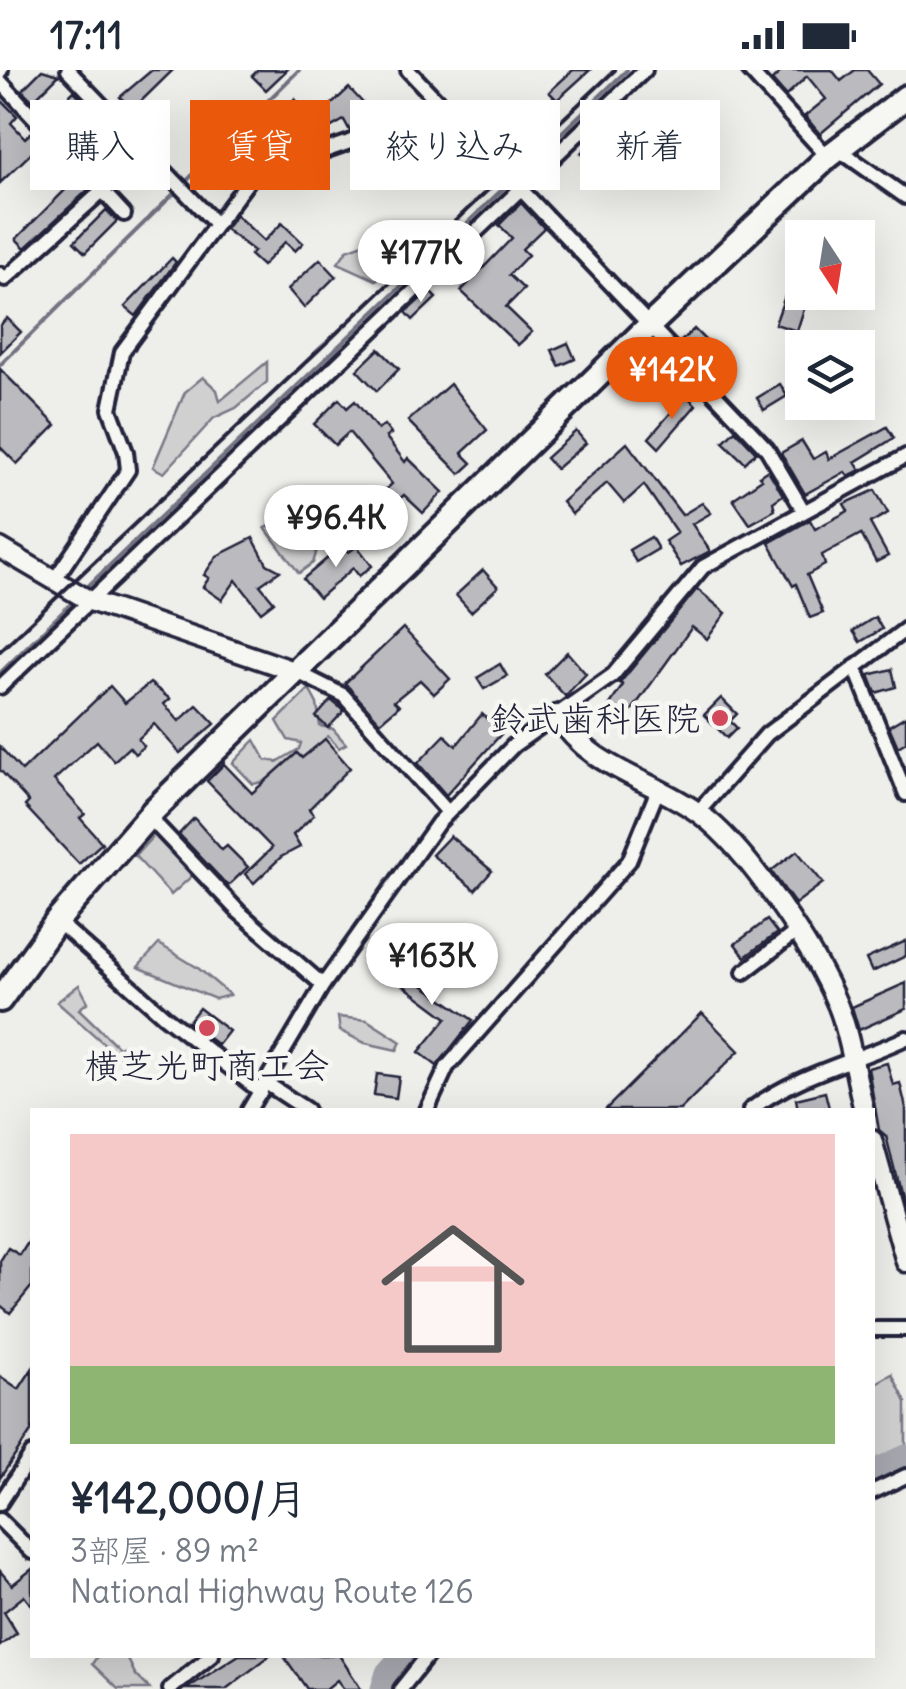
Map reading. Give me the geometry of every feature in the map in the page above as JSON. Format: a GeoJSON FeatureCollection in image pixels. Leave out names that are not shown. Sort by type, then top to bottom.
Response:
{"type":"FeatureCollection","features":[{"type":"Feature","properties":{"kind":"highway"},"geometry":{"type":"LineString","coordinates":[[0,1000],[58,922],[148,816],[651,324],[833,153],[906,97]]}},
{"type":"Feature","properties":{"kind":"street"},"geometry":{"type":"LineString","coordinates":[[68,70],[216,224]]}},
{"type":"Feature","properties":{"kind":"street"},"geometry":{"type":"LineString","coordinates":[[408,70],[435,100]]}},
{"type":"Feature","properties":{"kind":"street"},"geometry":{"type":"LineString","coordinates":[[560,150],[645,70]]}},
{"type":"Feature","properties":{"kind":"street"},"geometry":{"type":"LineString","coordinates":[[749,70],[833,153],[906,198]]}},
{"type":"Feature","properties":{"kind":"street"},"geometry":{"type":"LineString","coordinates":[[0,78],[124,214]]}},
{"type":"Feature","properties":{"kind":"street"},"geometry":{"type":"LineString","coordinates":[[62,586],[128,470],[110,409],[122,352],[252,176],[350,141]]}},
{"type":"Feature","properties":{"kind":"street"},"geometry":{"type":"LineString","coordinates":[[0,687],[518,190]]}},
{"type":"Feature","properties":{"kind":"street"},"geometry":{"type":"LineString","coordinates":[[520,190],[767,448],[804,510]]}},
{"type":"Feature","properties":{"kind":"street"},"geometry":{"type":"LineString","coordinates":[[0,274],[5,279],[101,192]]}},
{"type":"Feature","properties":{"kind":"street"},"geometry":{"type":"LineString","coordinates":[[251,1108],[324,985],[447,811],[514,744],[613,675],[703,567],[906,456]]}},
{"type":"Feature","properties":{"kind":"street"},"geometry":{"type":"LineString","coordinates":[[0,548],[89,601],[297,672],[343,695],[447,811]]}},
{"type":"Feature","properties":{"kind":"street"},"geometry":{"type":"LineString","coordinates":[[698,812],[767,734],[906,628]]}},
{"type":"Feature","properties":{"kind":"street"},"geometry":{"type":"LineString","coordinates":[[855,666],[906,794]]}},
{"type":"Feature","properties":{"kind":"street"},"geometry":{"type":"LineString","coordinates":[[557,715],[586,750],[698,812],[733,843],[819,964],[840,1010],[863,1108]]}},
{"type":"Feature","properties":{"kind":"street"},"geometry":{"type":"LineString","coordinates":[[428,1108],[448,1068],[629,861],[657,792]]}},
{"type":"Feature","properties":{"kind":"street"},"geometry":{"type":"LineString","coordinates":[[148,816],[239,912],[324,985]]}},
{"type":"Feature","properties":{"kind":"street"},"geometry":{"type":"LineString","coordinates":[[58,922],[164,1016],[263,1087],[302,1108]]}},
{"type":"Feature","properties":{"kind":"street"},"geometry":{"type":"LineString","coordinates":[[744,972],[796,932]]}},
{"type":"Feature","properties":{"kind":"street"},"geometry":{"type":"LineString","coordinates":[[753,1108],[782,1086],[852,1064],[906,1038]]}},
{"type":"Feature","properties":{"kind":"street"},"geometry":{"type":"LineString","coordinates":[[875,1151],[906,1262]]}},
{"type":"Feature","properties":{"kind":"street"},"geometry":{"type":"LineString","coordinates":[[875,1329],[906,1329]]}},
{"type":"Feature","properties":{"kind":"street"},"geometry":{"type":"LineString","coordinates":[[0,1503],[30,1457]]}},
{"type":"Feature","properties":{"kind":"street"},"geometry":{"type":"LineString","coordinates":[[875,1491],[906,1476]]}},
{"type":"Feature","properties":{"kind":"street"},"geometry":{"type":"LineString","coordinates":[[0,1520],[30,1550]]}},
{"type":"Feature","properties":{"kind":"street"},"geometry":{"type":"LineString","coordinates":[[174,1688],[209,1658]]}},
{"type":"Feature","properties":{"kind":"street"},"geometry":{"type":"LineString","coordinates":[[401,1689],[426,1658]]}},
{"type":"Feature","properties":{"kind":"shaded area"},"geometry":{"type":"Polygon","coordinates":[[[379,238],[408,252],[376,280],[338,263],[347,250],[379,238]]]}},
{"type":"Feature","properties":{"kind":"shaded area"},"geometry":{"type":"Polygon","coordinates":[[[267,362],[267,382],[236,408],[214,418],[164,473],[153,467],[185,392],[203,377],[217,390],[220,401],[267,362]]]}},
{"type":"Feature","properties":{"kind":"shaded area"},"geometry":{"type":"Polygon","coordinates":[[[317,511],[306,528],[321,537],[313,563],[299,573],[265,528],[317,511]]]}},
{"type":"Feature","properties":{"kind":"shaded area"},"geometry":{"type":"Polygon","coordinates":[[[309,689],[317,704],[320,726],[333,729],[346,744],[339,748],[328,736],[295,767],[253,784],[233,763],[255,740],[266,760],[277,762],[299,749],[301,743],[288,740],[277,721],[309,689]]]}},
{"type":"Feature","properties":{"kind":"shaded area"},"geometry":{"type":"Polygon","coordinates":[[[155,834],[192,876],[171,895],[135,856],[155,834]]]}},
{"type":"Feature","properties":{"kind":"shaded area"},"geometry":{"type":"Polygon","coordinates":[[[159,944],[198,968],[230,995],[215,999],[138,967],[159,944]]]}},
{"type":"Feature","properties":{"kind":"shaded area"},"geometry":{"type":"Polygon","coordinates":[[[79,985],[88,1002],[79,1009],[118,1047],[127,1044],[137,1054],[119,1057],[57,1002],[79,985]]]}},
{"type":"Feature","properties":{"kind":"shaded area"},"geometry":{"type":"Polygon","coordinates":[[[338,1017],[367,1020],[401,1042],[397,1050],[365,1043],[340,1031],[338,1017]]]}},
{"type":"Feature","properties":{"kind":"shaded area"},"geometry":{"type":"Polygon","coordinates":[[[892,1374],[906,1402],[906,1450],[875,1464],[875,1384],[892,1374]]]}},
{"type":"Feature","properties":{"kind":"shaded area"},"geometry":{"type":"Polygon","coordinates":[[[96,1658],[127,1658],[135,1674],[150,1689],[118,1689],[92,1664],[96,1658]]]}},
{"type":"Feature","properties":{"kind":"building"},"geometry":{"type":"Polygon","coordinates":[[[42,70],[59,75],[34,100],[22,90],[42,70]]]}},
{"type":"Feature","properties":{"kind":"building"},"geometry":{"type":"Polygon","coordinates":[[[152,70],[173,70],[142,100],[120,97],[152,70]]]}},
{"type":"Feature","properties":{"kind":"building"},"geometry":{"type":"Polygon","coordinates":[[[258,70],[287,70],[266,90],[252,76],[258,70]]]}},
{"type":"Feature","properties":{"kind":"building"},"geometry":{"type":"Polygon","coordinates":[[[573,70],[590,70],[557,100],[549,92],[573,70]]]}},
{"type":"Feature","properties":{"kind":"building"},"geometry":{"type":"Polygon","coordinates":[[[783,70],[832,70],[841,81],[855,70],[867,70],[879,84],[820,134],[805,116],[826,99],[807,76],[786,96],[772,80],[783,70]]]}},
{"type":"Feature","properties":{"kind":"building"},"geometry":{"type":"Polygon","coordinates":[[[349,88],[360,100],[350,100],[350,131],[344,120],[330,128],[330,106],[349,88]]]}},
{"type":"Feature","properties":{"kind":"building"},"geometry":{"type":"Polygon","coordinates":[[[74,91],[83,100],[65,100],[74,91]]]}},
{"type":"Feature","properties":{"kind":"building"},"geometry":{"type":"Polygon","coordinates":[[[0,99],[17,116],[11,123],[25,138],[30,134],[30,154],[0,183],[0,99]]]}},
{"type":"Feature","properties":{"kind":"building"},"geometry":{"type":"Polygon","coordinates":[[[65,190],[88,190],[25,248],[16,239],[65,190]]]}},
{"type":"Feature","properties":{"kind":"building"},"geometry":{"type":"Polygon","coordinates":[[[521,203],[544,228],[522,249],[528,255],[509,275],[524,289],[506,307],[532,332],[518,345],[461,291],[512,238],[499,225],[521,203]]]}},
{"type":"Feature","properties":{"kind":"building"},"geometry":{"type":"Polygon","coordinates":[[[106,210],[117,221],[85,253],[74,242],[106,210]]]}},
{"type":"Feature","properties":{"kind":"building"},"geometry":{"type":"Polygon","coordinates":[[[236,215],[264,241],[282,223],[303,243],[295,251],[285,242],[262,266],[250,255],[254,251],[225,229],[236,215]]]}},
{"type":"Feature","properties":{"kind":"building"},"geometry":{"type":"Polygon","coordinates":[[[172,258],[176,262],[136,316],[125,307],[172,258]]]}},
{"type":"Feature","properties":{"kind":"building"},"geometry":{"type":"Polygon","coordinates":[[[320,259],[336,276],[304,308],[288,289],[320,259]]]}},
{"type":"Feature","properties":{"kind":"building"},"geometry":{"type":"Polygon","coordinates":[[[429,291],[436,298],[413,320],[406,312],[429,291]]]}},
{"type":"Feature","properties":{"kind":"building"},"geometry":{"type":"Polygon","coordinates":[[[785,296],[785,310],[804,310],[797,330],[775,324],[785,296]]]}},
{"type":"Feature","properties":{"kind":"building"},"geometry":{"type":"Polygon","coordinates":[[[7,318],[21,332],[0,353],[0,325],[7,318]]]}},
{"type":"Feature","properties":{"kind":"building"},"geometry":{"type":"Polygon","coordinates":[[[694,329],[715,350],[700,364],[680,342],[694,329]]]}},
{"type":"Feature","properties":{"kind":"building"},"geometry":{"type":"Polygon","coordinates":[[[568,343],[575,359],[559,366],[552,350],[568,343]]]}},
{"type":"Feature","properties":{"kind":"building"},"geometry":{"type":"Polygon","coordinates":[[[379,349],[399,369],[377,391],[357,370],[379,349]]]}},
{"type":"Feature","properties":{"kind":"building"},"geometry":{"type":"Polygon","coordinates":[[[0,369],[56,425],[17,464],[0,447],[0,369]]]}},
{"type":"Feature","properties":{"kind":"building"},"geometry":{"type":"Polygon","coordinates":[[[450,384],[487,430],[462,453],[472,463],[460,474],[408,421],[450,384]]]}},
{"type":"Feature","properties":{"kind":"building"},"geometry":{"type":"Polygon","coordinates":[[[780,384],[785,393],[785,397],[764,410],[757,398],[780,384]]]}},
{"type":"Feature","properties":{"kind":"building"},"geometry":{"type":"Polygon","coordinates":[[[686,395],[696,405],[659,448],[649,438],[686,395]]]}},
{"type":"Feature","properties":{"kind":"building"},"geometry":{"type":"Polygon","coordinates":[[[339,399],[347,408],[355,401],[378,430],[384,425],[391,434],[386,437],[405,462],[408,458],[443,492],[423,513],[404,495],[367,527],[357,516],[392,484],[349,432],[335,445],[314,424],[339,399]]]}},
{"type":"Feature","properties":{"kind":"building"},"geometry":{"type":"Polygon","coordinates":[[[887,427],[894,438],[855,462],[860,470],[848,476],[845,472],[805,494],[781,453],[802,441],[813,459],[826,452],[829,459],[887,427]]]}},
{"type":"Feature","properties":{"kind":"building"},"geometry":{"type":"Polygon","coordinates":[[[735,430],[756,452],[745,463],[723,442],[735,430]]]}},
{"type":"Feature","properties":{"kind":"building"},"geometry":{"type":"Polygon","coordinates":[[[576,431],[586,443],[556,469],[546,458],[576,431]]]}},
{"type":"Feature","properties":{"kind":"building"},"geometry":{"type":"Polygon","coordinates":[[[627,443],[682,515],[702,503],[711,513],[692,524],[710,551],[681,566],[665,541],[677,533],[644,485],[624,503],[607,483],[572,514],[562,502],[627,443]]]}},
{"type":"Feature","properties":{"kind":"building"},"geometry":{"type":"Polygon","coordinates":[[[768,470],[783,495],[773,502],[775,510],[750,524],[733,499],[762,479],[759,476],[768,470]]]}},
{"type":"Feature","properties":{"kind":"building"},"geometry":{"type":"Polygon","coordinates":[[[875,490],[888,513],[870,523],[888,556],[876,562],[861,534],[822,555],[825,565],[807,575],[823,613],[810,618],[796,584],[793,586],[769,543],[810,520],[815,529],[848,511],[844,504],[875,490]]]}},
{"type":"Feature","properties":{"kind":"building"},"geometry":{"type":"Polygon","coordinates":[[[651,537],[658,549],[636,562],[629,550],[651,537]]]}},
{"type":"Feature","properties":{"kind":"building"},"geometry":{"type":"Polygon","coordinates":[[[253,538],[267,564],[280,571],[260,585],[274,602],[261,612],[236,580],[222,600],[203,587],[209,578],[204,575],[217,556],[253,538]]]}},
{"type":"Feature","properties":{"kind":"building"},"geometry":{"type":"Polygon","coordinates":[[[342,546],[349,552],[357,546],[372,566],[359,576],[353,568],[319,598],[303,579],[342,546]]]}},
{"type":"Feature","properties":{"kind":"building"},"geometry":{"type":"Polygon","coordinates":[[[483,570],[498,587],[471,612],[456,595],[483,570]]]}},
{"type":"Feature","properties":{"kind":"building"},"geometry":{"type":"Polygon","coordinates":[[[697,589],[726,613],[707,639],[692,627],[620,727],[603,715],[623,685],[620,683],[697,589]]]}},
{"type":"Feature","properties":{"kind":"building"},"geometry":{"type":"Polygon","coordinates":[[[875,617],[882,629],[860,642],[853,631],[875,617]]]}},
{"type":"Feature","properties":{"kind":"building"},"geometry":{"type":"Polygon","coordinates":[[[403,628],[450,679],[434,694],[420,680],[394,701],[399,706],[380,722],[345,683],[403,628]]]}},
{"type":"Feature","properties":{"kind":"building"},"geometry":{"type":"Polygon","coordinates":[[[567,652],[586,674],[565,696],[545,674],[567,652]]]}},
{"type":"Feature","properties":{"kind":"building"},"geometry":{"type":"Polygon","coordinates":[[[500,664],[507,676],[484,689],[477,678],[500,664]]]}},
{"type":"Feature","properties":{"kind":"building"},"geometry":{"type":"Polygon","coordinates":[[[892,669],[896,687],[876,693],[869,675],[892,669]]]}},
{"type":"Feature","properties":{"kind":"building"},"geometry":{"type":"Polygon","coordinates":[[[150,683],[170,699],[164,704],[179,721],[197,705],[215,724],[180,753],[154,724],[138,739],[144,746],[135,754],[129,747],[114,761],[97,741],[54,780],[85,814],[80,818],[102,843],[79,864],[25,806],[29,802],[0,770],[0,747],[22,771],[110,686],[125,703],[150,683]]]}},
{"type":"Feature","properties":{"kind":"building","name":"鈴武歯科医院"},"geometry":{"type":"Polygon","coordinates":[[[721,698],[737,714],[730,721],[737,728],[727,738],[704,715],[721,698]]]}},
{"type":"Feature","properties":{"kind":"building"},"geometry":{"type":"Polygon","coordinates":[[[331,700],[344,711],[328,728],[316,717],[331,700]]]}},
{"type":"Feature","properties":{"kind":"building"},"geometry":{"type":"Polygon","coordinates":[[[482,714],[502,733],[446,795],[418,763],[445,735],[456,746],[482,714]]]}},
{"type":"Feature","properties":{"kind":"building"},"geometry":{"type":"Polygon","coordinates":[[[906,716],[906,742],[898,747],[889,726],[906,716]]]}},
{"type":"Feature","properties":{"kind":"building"},"geometry":{"type":"Polygon","coordinates":[[[325,739],[350,768],[309,809],[314,815],[293,835],[300,847],[281,857],[254,883],[245,874],[272,848],[207,781],[224,764],[252,793],[297,753],[302,758],[325,739]]]}},
{"type":"Feature","properties":{"kind":"building"},"geometry":{"type":"Polygon","coordinates":[[[194,818],[222,850],[227,846],[248,867],[228,886],[179,834],[194,818]]]}},
{"type":"Feature","properties":{"kind":"building"},"geometry":{"type":"Polygon","coordinates":[[[450,836],[492,871],[475,890],[432,855],[450,836]]]}},
{"type":"Feature","properties":{"kind":"building"},"geometry":{"type":"Polygon","coordinates":[[[797,851],[823,883],[795,904],[771,871],[797,851]]]}},
{"type":"Feature","properties":{"kind":"building"},"geometry":{"type":"Polygon","coordinates":[[[767,920],[777,933],[745,957],[735,944],[767,920]]]}},
{"type":"Feature","properties":{"kind":"building"},"geometry":{"type":"Polygon","coordinates":[[[906,941],[906,956],[872,972],[866,959],[906,941]]]}},
{"type":"Feature","properties":{"kind":"building"},"geometry":{"type":"Polygon","coordinates":[[[425,955],[439,966],[424,986],[473,1020],[437,1066],[419,1052],[447,1018],[380,968],[387,959],[410,976],[425,955]]]}},
{"type":"Feature","properties":{"kind":"building"},"geometry":{"type":"Polygon","coordinates":[[[906,983],[906,1009],[859,1030],[852,1007],[906,983]]]}},
{"type":"Feature","properties":{"kind":"building","name":"横芝光町商工会"},"geometry":{"type":"Polygon","coordinates":[[[199,1008],[229,1031],[218,1045],[188,1022],[199,1008]]]}},
{"type":"Feature","properties":{"kind":"building"},"geometry":{"type":"Polygon","coordinates":[[[702,1013],[739,1051],[682,1108],[607,1108],[702,1013]]]}},
{"type":"Feature","properties":{"kind":"building"},"geometry":{"type":"Polygon","coordinates":[[[887,1063],[893,1085],[900,1083],[906,1108],[906,1215],[886,1136],[879,1130],[868,1068],[887,1063]]]}},
{"type":"Feature","properties":{"kind":"building"},"geometry":{"type":"Polygon","coordinates":[[[377,1074],[399,1077],[396,1098],[374,1095],[377,1074]]]}},
{"type":"Feature","properties":{"kind":"building"},"geometry":{"type":"Polygon","coordinates":[[[825,1092],[829,1108],[798,1108],[796,1099],[825,1092]]]}},
{"type":"Feature","properties":{"kind":"building"},"geometry":{"type":"Polygon","coordinates":[[[30,1239],[30,1288],[10,1313],[0,1305],[0,1261],[8,1248],[20,1255],[30,1239]]]}},
{"type":"Feature","properties":{"kind":"building"},"geometry":{"type":"Polygon","coordinates":[[[30,1372],[30,1433],[0,1478],[0,1376],[19,1389],[30,1372]]]}},
{"type":"Feature","properties":{"kind":"building"},"geometry":{"type":"Polygon","coordinates":[[[0,1571],[12,1585],[30,1571],[30,1604],[24,1596],[4,1612],[17,1633],[0,1646],[0,1571]]]}},
{"type":"Feature","properties":{"kind":"building"},"geometry":{"type":"Polygon","coordinates":[[[234,1658],[267,1658],[226,1689],[186,1689],[234,1658]]]}},
{"type":"Feature","properties":{"kind":"building"},"geometry":{"type":"Polygon","coordinates":[[[285,1658],[341,1658],[361,1689],[344,1689],[337,1680],[326,1689],[307,1689],[285,1658]]]}},
{"type":"Feature","properties":{"kind":"waterway"},"geometry":{"type":"LineString","coordinates":[[0,365],[299,70]]}},
{"type":"Feature","properties":{"kind":"waterway"},"geometry":{"type":"LineString","coordinates":[[85,589],[627,70]]}},
{"type":"Feature","properties":{"kind":"waterway"},"geometry":{"type":"LineString","coordinates":[[0,673],[75,600]]}},
{"type":"Feature","properties":{"kind":"waterway"},"geometry":{"type":"LineString","coordinates":[[875,1472],[906,1457]]}},
{"type":"Feature","properties":{"kind":"waterway"},"geometry":{"type":"LineString","coordinates":[[383,1689],[388,1673],[401,1658]]}},
{"type":"Feature","properties":{"kind":"railway"},"geometry":{"type":"LineString","coordinates":[[0,651],[615,70]]}},
{"type":"Feature","properties":{"kind":"place","name":"鈴武歯科医院"},"geometry":{"type":"Point","coordinates":[720,718]}},
{"type":"Feature","properties":{"kind":"place","name":"横芝光町商工会"},"geometry":{"type":"Point","coordinates":[207,1028]}}]}
